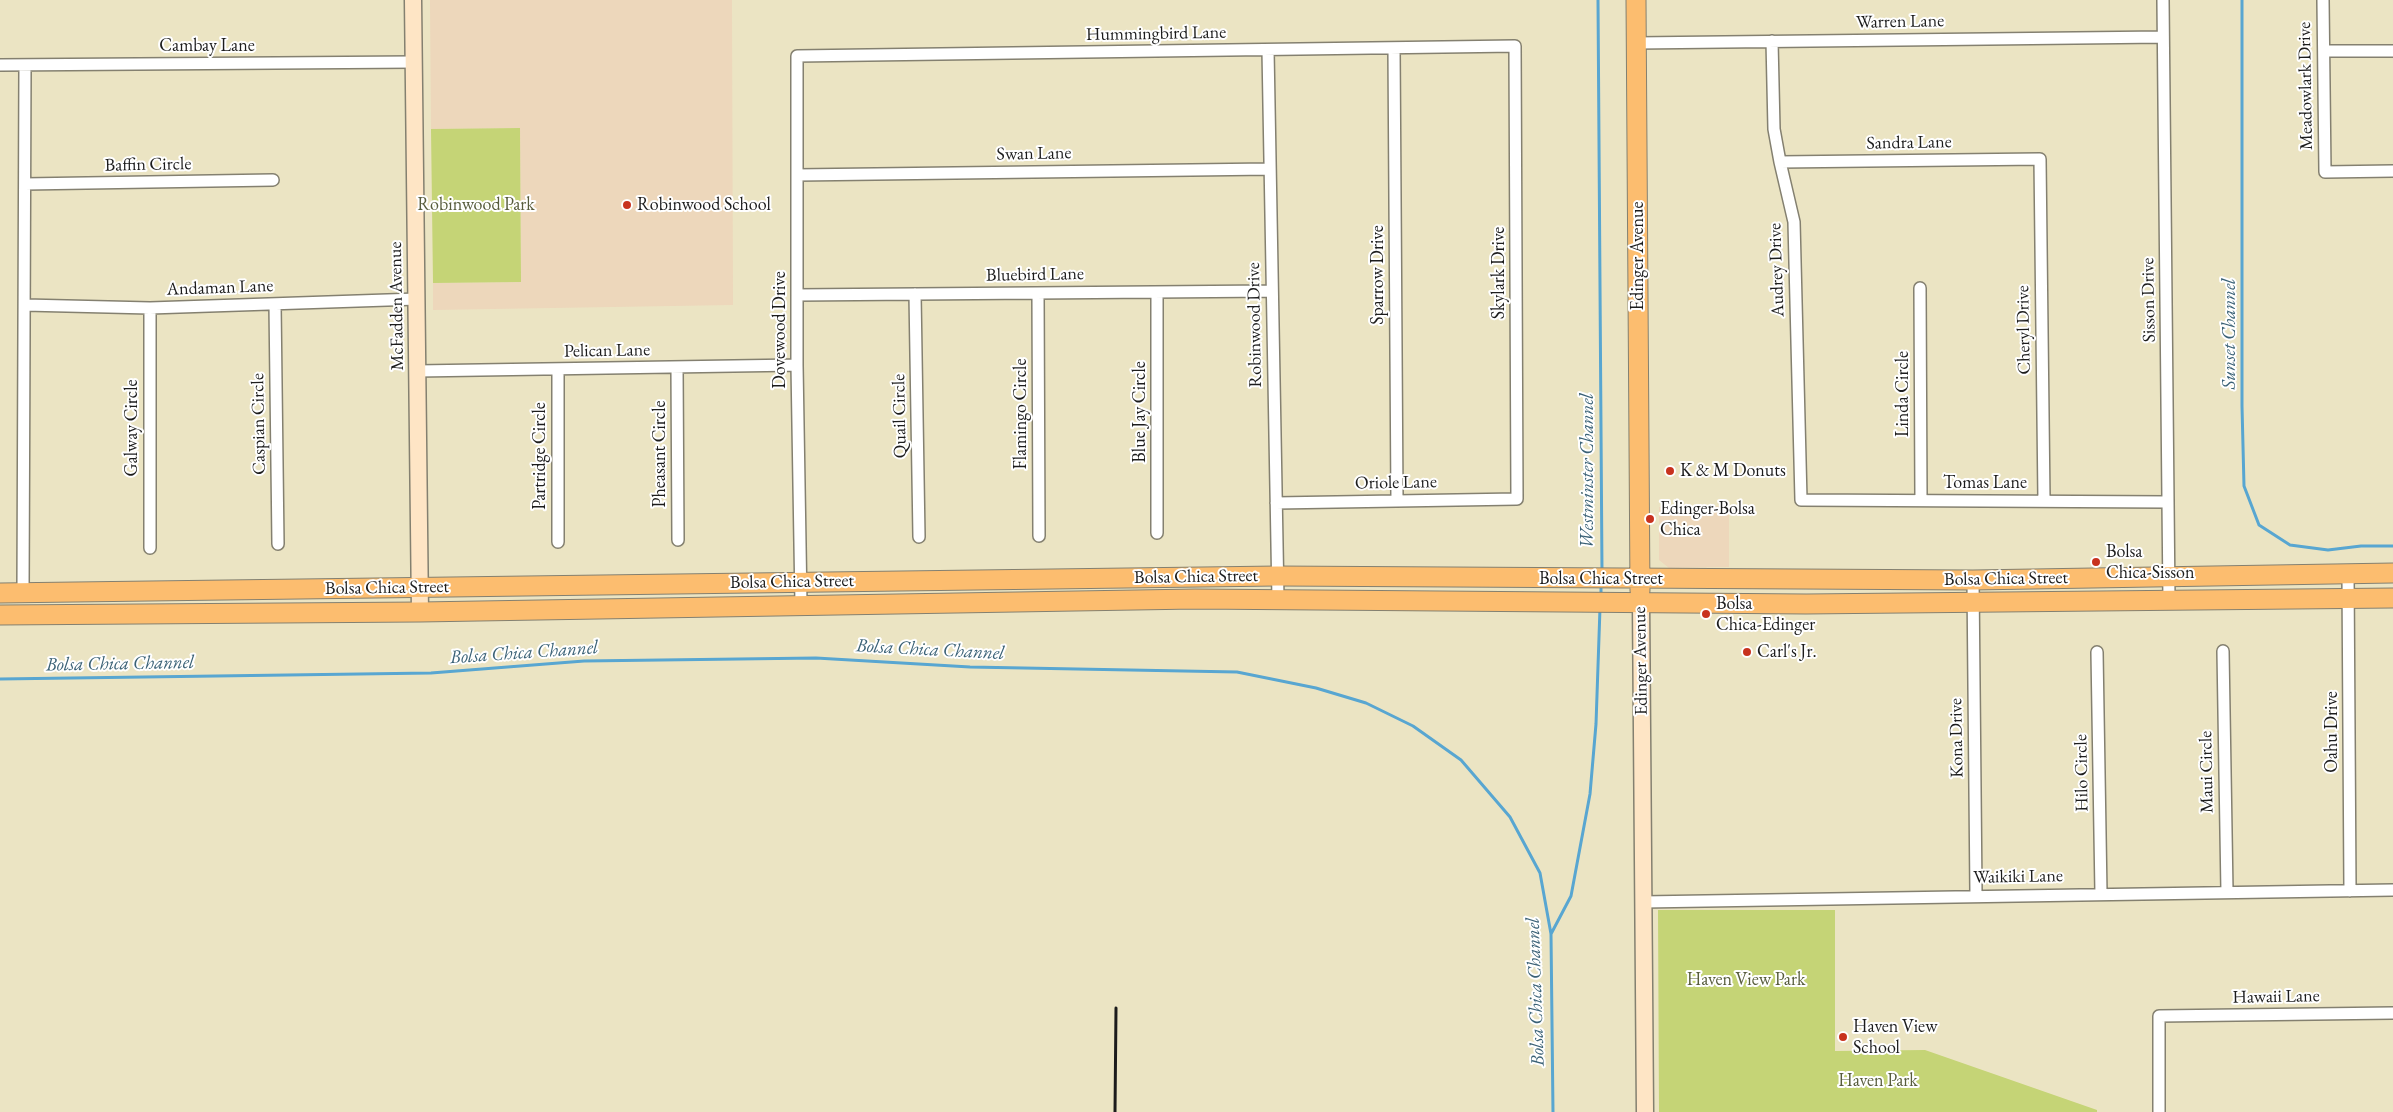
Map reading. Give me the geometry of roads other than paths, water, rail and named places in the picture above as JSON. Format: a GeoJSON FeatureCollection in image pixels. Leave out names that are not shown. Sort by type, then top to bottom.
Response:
{"type":"FeatureCollection","features":[{"type":"Feature","properties":{"kind":"main road","name":"Edinger Avenue"},"geometry":{"type":"LineString","coordinates":[[1636,0],[1640,603]]}},
{"type":"Feature","properties":{"kind":"main road","name":"Bolsa Chica Street"},"geometry":{"type":"LineString","coordinates":[[0,593],[1277,576],[1973,580],[2393,573]]}},
{"type":"Feature","properties":{"kind":"main road"},"geometry":{"type":"LineString","coordinates":[[1806,580],[1806,604]]}},
{"type":"Feature","properties":{"kind":"main road","name":"Bolsa Chica Street"},"geometry":{"type":"LineString","coordinates":[[0,615],[420,612],[801,604],[1278,599],[1806,604],[2393,598]]}},
{"type":"Feature","properties":{"kind":"street","name":"McFadden Avenue"},"geometry":{"type":"LineString","coordinates":[[413,0],[420,612]]}},
{"type":"Feature","properties":{"kind":"street","name":"Sisson Drive"},"geometry":{"type":"LineString","coordinates":[[2163,0],[2170,600]]}},
{"type":"Feature","properties":{"kind":"street","name":"Meadowlark Drive"},"geometry":{"type":"LineString","coordinates":[[2323,0],[2325,172],[2393,171]]}},
{"type":"Feature","properties":{"kind":"street","name":"Warren Lane"},"geometry":{"type":"LineString","coordinates":[[1636,42],[2163,37]]}},
{"type":"Feature","properties":{"kind":"street","name":"Audrey Drive"},"geometry":{"type":"LineString","coordinates":[[1772,41],[1774,129],[1794,222],[1800,500]]}},
{"type":"Feature","properties":{"kind":"street","name":"Hummingbird Lane"},"geometry":{"type":"LineString","coordinates":[[797,56],[1515,46]]}},
{"type":"Feature","properties":{"kind":"street","name":"Skylark Drive"},"geometry":{"type":"LineString","coordinates":[[1515,46],[1517,499]]}},
{"type":"Feature","properties":{"kind":"street","name":"Sparrow Drive"},"geometry":{"type":"LineString","coordinates":[[1394,48],[1397,501]]}},
{"type":"Feature","properties":{"kind":"street","name":"Robinwood Drive"},"geometry":{"type":"LineString","coordinates":[[1268,50],[1278,599]]}},
{"type":"Feature","properties":{"kind":"street"},"geometry":{"type":"LineString","coordinates":[[2324,51],[2393,51]]}},
{"type":"Feature","properties":{"kind":"street","name":"Dovewood Drive"},"geometry":{"type":"LineString","coordinates":[[797,56],[797,365],[801,604]]}},
{"type":"Feature","properties":{"kind":"street","name":"Cambay Lane"},"geometry":{"type":"LineString","coordinates":[[0,65],[414,62]]}},
{"type":"Feature","properties":{"kind":"street"},"geometry":{"type":"LineString","coordinates":[[24,593],[25,65]]}},
{"type":"Feature","properties":{"kind":"street","name":"Sandra Lane"},"geometry":{"type":"LineString","coordinates":[[1780,162],[2040,158]]}},
{"type":"Feature","properties":{"kind":"street","name":"Cheryl Drive"},"geometry":{"type":"LineString","coordinates":[[2040,158],[2044,501]]}},
{"type":"Feature","properties":{"kind":"street","name":"Swan Lane"},"geometry":{"type":"LineString","coordinates":[[797,175],[1270,169]]}},
{"type":"Feature","properties":{"kind":"street","name":"Baffin Circle"},"geometry":{"type":"LineString","coordinates":[[25,184],[273,180]]}},
{"type":"Feature","properties":{"kind":"street","name":"Linda Circle"},"geometry":{"type":"LineString","coordinates":[[1920,288],[1921,500]]}},
{"type":"Feature","properties":{"kind":"street","name":"Bluebird Lane"},"geometry":{"type":"LineString","coordinates":[[797,295],[1272,291]]}},
{"type":"Feature","properties":{"kind":"street","name":"Blue Jay Circle"},"geometry":{"type":"LineString","coordinates":[[1157,292],[1158,533]]}},
{"type":"Feature","properties":{"kind":"street","name":"Flamingo Circle"},"geometry":{"type":"LineString","coordinates":[[1038,293],[1039,536]]}},
{"type":"Feature","properties":{"kind":"street","name":"Quail Circle"},"geometry":{"type":"LineString","coordinates":[[915,294],[919,537]]}},
{"type":"Feature","properties":{"kind":"street","name":"Andaman Lane"},"geometry":{"type":"LineString","coordinates":[[25,305],[150,308],[417,299]]}},
{"type":"Feature","properties":{"kind":"street","name":"Caspian Circle"},"geometry":{"type":"LineString","coordinates":[[275,304],[278,544]]}},
{"type":"Feature","properties":{"kind":"street","name":"Galway Circle"},"geometry":{"type":"LineString","coordinates":[[150,308],[150,548]]}},
{"type":"Feature","properties":{"kind":"street","name":"Pelican Lane"},"geometry":{"type":"LineString","coordinates":[[417,371],[797,365]]}},
{"type":"Feature","properties":{"kind":"street","name":"Pheasant Circle"},"geometry":{"type":"LineString","coordinates":[[677,367],[678,540]]}},
{"type":"Feature","properties":{"kind":"street","name":"Partridge Circle"},"geometry":{"type":"LineString","coordinates":[[558,369],[558,542]]}},
{"type":"Feature","properties":{"kind":"street","name":"Oriole Lane"},"geometry":{"type":"LineString","coordinates":[[1276,503],[1517,499]]}},
{"type":"Feature","properties":{"kind":"street","name":"Tomas Lane"},"geometry":{"type":"LineString","coordinates":[[1800,500],[2168,502]]}},
{"type":"Feature","properties":{"kind":"street","name":"Oahu Drive"},"geometry":{"type":"LineString","coordinates":[[2348,574],[2350,891]]}},
{"type":"Feature","properties":{"kind":"street","name":"Kona Drive"},"geometry":{"type":"LineString","coordinates":[[1973,580],[1976,895]]}},
{"type":"Feature","properties":{"kind":"street","name":"Edinger Avenue"},"geometry":{"type":"LineString","coordinates":[[1640,603],[1645,1112]]}},
{"type":"Feature","properties":{"kind":"street","name":"Maui Circle"},"geometry":{"type":"LineString","coordinates":[[2223,651],[2227,892]]}},
{"type":"Feature","properties":{"kind":"street","name":"Hilo Circle"},"geometry":{"type":"LineString","coordinates":[[2097,652],[2101,894]]}},
{"type":"Feature","properties":{"kind":"street","name":"Waikiki Lane"},"geometry":{"type":"LineString","coordinates":[[1643,902],[1976,895],[2393,890]]}},
{"type":"Feature","properties":{"kind":"street","name":"Hawaii Lane"},"geometry":{"type":"LineString","coordinates":[[2160,1112],[2158,1016],[2393,1013]]}},
{"type":"Feature","properties":{"kind":"waterway","name":"Westminster Channel"},"geometry":{"type":"LineString","coordinates":[[1598,0],[1602,572]]}},
{"type":"Feature","properties":{"kind":"waterway","name":"Sunset Channel"},"geometry":{"type":"LineString","coordinates":[[2242,0],[2242,406],[2244,486],[2259,525],[2290,545],[2328,550],[2361,546],[2393,546]]}},
{"type":"Feature","properties":{"kind":"waterway","name":"Westminster Channel"},"geometry":{"type":"LineString","coordinates":[[1601,583],[1601,597]]}},
{"type":"Feature","properties":{"kind":"waterway","name":"Westminster Channel"},"geometry":{"type":"LineString","coordinates":[[1551,934],[1571,896],[1590,794],[1596,724],[1600,608]]}},
{"type":"Feature","properties":{"kind":"waterway","name":"Bolsa Chica Channel"},"geometry":{"type":"LineString","coordinates":[[0,679],[431,673],[584,661],[816,658],[970,667],[1237,672],[1316,688],[1366,703],[1413,726],[1461,760],[1510,817],[1540,873],[1551,934],[1553,1112]]}},
{"type":"Feature","properties":{"kind":"railway"},"geometry":{"type":"LineString","coordinates":[[1115,1112],[1116,1008]]}},
{"type":"Feature","properties":{"kind":"place","name":"Robinwood School"},"geometry":{"type":"Point","coordinates":[627,205]}},
{"type":"Feature","properties":{"kind":"place","name":"K & M Donuts"},"geometry":{"type":"Point","coordinates":[1670,471]}},
{"type":"Feature","properties":{"kind":"place","name":"Edinger-Bolsa Chica"},"geometry":{"type":"Point","coordinates":[1650,519]}},
{"type":"Feature","properties":{"kind":"place","name":"Bolsa Chica-Sisson"},"geometry":{"type":"Point","coordinates":[2096,562]}},
{"type":"Feature","properties":{"kind":"place","name":"Bolsa Chica-Edinger"},"geometry":{"type":"Point","coordinates":[1706,614]}},
{"type":"Feature","properties":{"kind":"place","name":"Carl's Jr."},"geometry":{"type":"Point","coordinates":[1747,652]}},
{"type":"Feature","properties":{"kind":"place","name":"Haven View School"},"geometry":{"type":"Point","coordinates":[1843,1037]}},
{"type":"Feature","properties":{"kind":"park label","name":"Robinwood Park"},"geometry":{"type":"Point","coordinates":[476,205]}},
{"type":"Feature","properties":{"kind":"park label","name":"Haven View Park"},"geometry":{"type":"Point","coordinates":[1746,980]}},
{"type":"Feature","properties":{"kind":"park label","name":"Haven Park"},"geometry":{"type":"Point","coordinates":[1878,1081]}}]}
